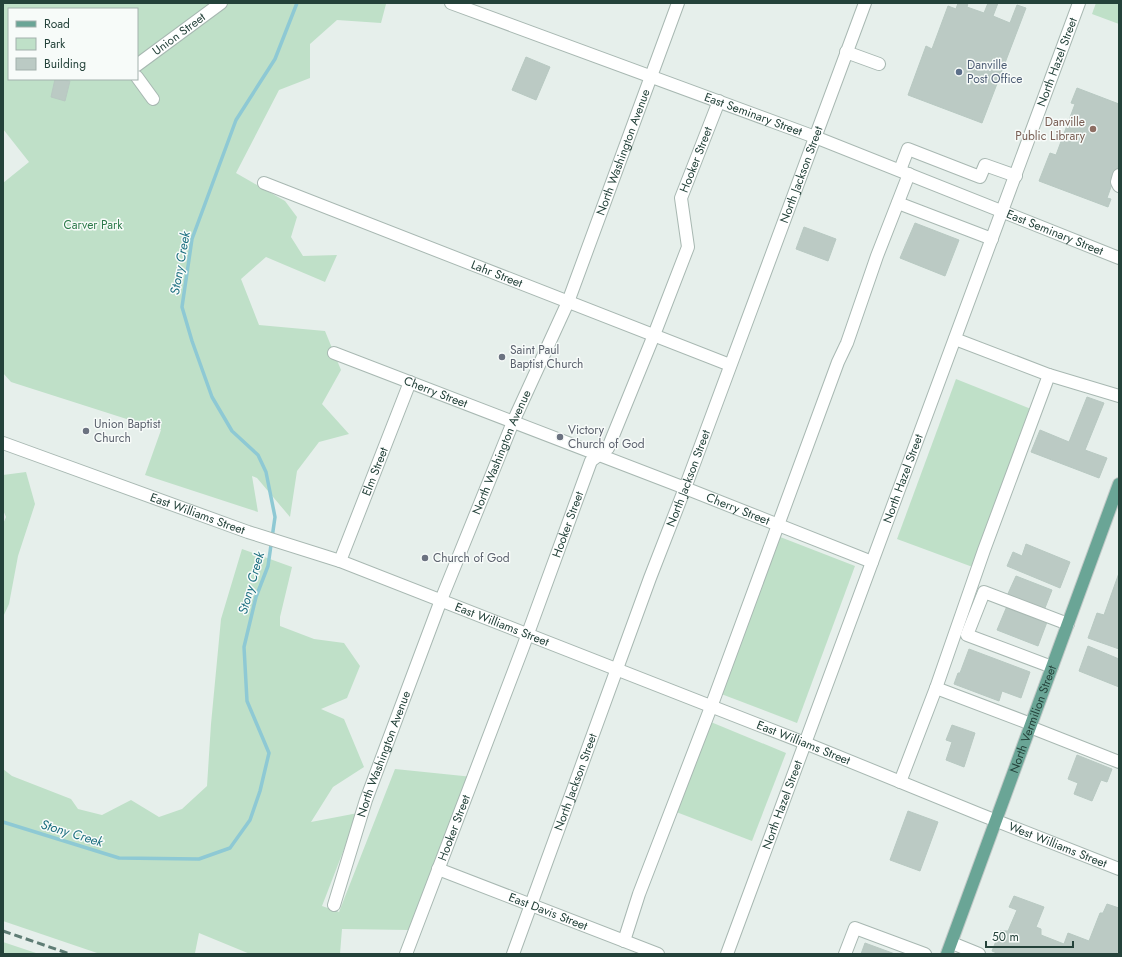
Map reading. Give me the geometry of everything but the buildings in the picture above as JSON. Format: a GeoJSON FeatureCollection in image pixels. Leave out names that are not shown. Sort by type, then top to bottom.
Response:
{"type":"FeatureCollection","features":[{"type":"Feature","properties":{"kind":"main road","name":"North Vermilion Street"},"geometry":{"type":"LineString","coordinates":[[949,948],[1119,484]]}},
{"type":"Feature","properties":{"kind":"street","name":"Union Street"},"geometry":{"type":"LineString","coordinates":[[138,64],[221,3]]}},
{"type":"Feature","properties":{"kind":"street","name":"East Seminary Street"},"geometry":{"type":"LineString","coordinates":[[451,3],[815,137],[1119,258]]}},
{"type":"Feature","properties":{"kind":"street","name":"North Washington Avenue"},"geometry":{"type":"LineString","coordinates":[[334,905],[366,800],[441,600],[513,422],[568,302],[678,3]]}},
{"type":"Feature","properties":{"kind":"street","name":"North Jackson Street"},"geometry":{"type":"LineString","coordinates":[[513,954],[617,669],[865,3]]}},
{"type":"Feature","properties":{"kind":"street","name":"North Hazel Street"},"geometry":{"type":"LineString","coordinates":[[727,954],[1079,3]]}},
{"type":"Feature","properties":{"kind":"street"},"geometry":{"type":"LineString","coordinates":[[846,52],[879,64]]}},
{"type":"Feature","properties":{"kind":"street"},"geometry":{"type":"LineString","coordinates":[[138,78],[153,99]]}},
{"type":"Feature","properties":{"kind":"street","name":"Hooker Street"},"geometry":{"type":"LineString","coordinates":[[406,954],[591,461],[608,448],[654,336],[688,247],[681,198],[719,101]]}},
{"type":"Feature","properties":{"kind":"street"},"geometry":{"type":"LineString","coordinates":[[624,941],[639,894],[711,707],[898,203],[908,148],[980,177],[985,165],[1016,176]]}},
{"type":"Feature","properties":{"kind":"street"},"geometry":{"type":"LineString","coordinates":[[1119,175],[1117,182],[1119,186]]}},
{"type":"Feature","properties":{"kind":"street","name":"Lahr Street"},"geometry":{"type":"LineString","coordinates":[[264,183],[730,365]]}},
{"type":"Feature","properties":{"kind":"street"},"geometry":{"type":"LineString","coordinates":[[898,203],[992,239]]}},
{"type":"Feature","properties":{"kind":"street"},"geometry":{"type":"LineString","coordinates":[[955,339],[1049,375],[1119,396]]}},
{"type":"Feature","properties":{"kind":"street","name":"Cherry Street"},"geometry":{"type":"LineString","coordinates":[[334,353],[779,524],[872,562]]}},
{"type":"Feature","properties":{"kind":"street"},"geometry":{"type":"LineString","coordinates":[[900,782],[936,688],[984,550],[1049,375]]}},
{"type":"Feature","properties":{"kind":"street","name":"Elm Street"},"geometry":{"type":"LineString","coordinates":[[340,561],[410,382]]}},
{"type":"Feature","properties":{"kind":"street","name":"East Williams Street"},"geometry":{"type":"LineString","coordinates":[[3,443],[248,532],[340,561],[805,743],[996,821]]}},
{"type":"Feature","properties":{"kind":"street"},"geometry":{"type":"LineString","coordinates":[[1052,667],[967,635],[984,592],[1068,624]]}},
{"type":"Feature","properties":{"kind":"street"},"geometry":{"type":"LineString","coordinates":[[936,688],[1119,762]]}},
{"type":"Feature","properties":{"kind":"street","name":"West Williams Street"},"geometry":{"type":"LineString","coordinates":[[996,821],[1119,869]]}},
{"type":"Feature","properties":{"kind":"street","name":"East Davis Street"},"geometry":{"type":"LineString","coordinates":[[438,869],[658,954]]}},
{"type":"Feature","properties":{"kind":"street"},"geometry":{"type":"LineString","coordinates":[[845,954],[855,928],[925,954]]}},
{"type":"Feature","properties":{"kind":"street"},"geometry":{"type":"LineString","coordinates":[[949,948],[979,954]]}},
{"type":"Feature","properties":{"kind":"green space","name":"Carver Park"},"geometry":{"type":"Polygon","coordinates":[[[3,3],[386,4],[381,23],[337,20],[310,44],[310,78],[279,90],[236,173],[285,201],[297,217],[291,237],[303,256],[337,255],[325,282],[266,257],[241,279],[259,325],[325,331],[341,370],[322,404],[349,434],[319,442],[297,471],[290,517],[257,478],[252,476],[258,512],[145,475],[161,430],[11,382],[3,373],[3,183],[29,162],[3,129],[3,3]]]}},
{"type":"Feature","properties":{"kind":"green space"},"geometry":{"type":"Polygon","coordinates":[[[1096,3],[1119,3],[1119,24],[1092,14],[1096,3]]]}},
{"type":"Feature","properties":{"kind":"green space"},"geometry":{"type":"Polygon","coordinates":[[[956,379],[1036,411],[978,569],[897,539],[956,379]]]}},
{"type":"Feature","properties":{"kind":"green space"},"geometry":{"type":"Polygon","coordinates":[[[26,472],[35,504],[18,556],[9,604],[3,617],[3,524],[6,517],[3,510],[3,475],[26,472]]]}},
{"type":"Feature","properties":{"kind":"green space"},"geometry":{"type":"Polygon","coordinates":[[[775,535],[855,566],[797,723],[716,692],[775,535]]]}},
{"type":"Feature","properties":{"kind":"green space"},"geometry":{"type":"Polygon","coordinates":[[[242,549],[292,567],[280,617],[280,626],[314,639],[344,643],[360,666],[347,698],[321,709],[344,719],[364,767],[333,787],[311,822],[358,813],[322,906],[339,912],[395,769],[473,777],[409,930],[342,929],[340,954],[250,954],[199,933],[195,953],[198,954],[100,954],[3,921],[3,769],[12,776],[71,799],[78,809],[102,815],[131,800],[159,817],[182,809],[207,786],[221,619],[242,549]]]}},
{"type":"Feature","properties":{"kind":"green space"},"geometry":{"type":"Polygon","coordinates":[[[706,720],[786,753],[752,841],[671,810],[706,720]]]}},
{"type":"Feature","properties":{"kind":"green space"},"geometry":{"type":"Polygon","coordinates":[[[3,942],[39,954],[3,954],[3,942]]]}},
{"type":"Feature","properties":{"kind":"waterway","name":"Stony Creek"},"geometry":{"type":"LineString","coordinates":[[3,822],[119,858],[199,859],[230,848],[250,820],[260,791],[269,753],[247,701],[244,647],[256,597],[268,566],[275,517],[266,472],[258,455],[232,431],[212,397],[192,341],[182,307],[192,239],[236,120],[275,59],[297,3]]}},
{"type":"Feature","properties":{"kind":"railway"},"geometry":{"type":"LineString","coordinates":[[3,931],[70,954]]}},
{"type":"Feature","properties":{"kind":"place","name":"Danville Post Office"},"geometry":{"type":"Point","coordinates":[959,72]}},
{"type":"Feature","properties":{"kind":"place","name":"Danville Public Library"},"geometry":{"type":"Point","coordinates":[1093,129]}},
{"type":"Feature","properties":{"kind":"place","name":"Saint Paul Baptist Church"},"geometry":{"type":"Point","coordinates":[502,357]}},
{"type":"Feature","properties":{"kind":"place","name":"Union Baptist Church"},"geometry":{"type":"Point","coordinates":[86,431]}},
{"type":"Feature","properties":{"kind":"place","name":"Victory Church of God"},"geometry":{"type":"Point","coordinates":[560,437]}},
{"type":"Feature","properties":{"kind":"place","name":"Church of God"},"geometry":{"type":"Point","coordinates":[425,558]}}]}
